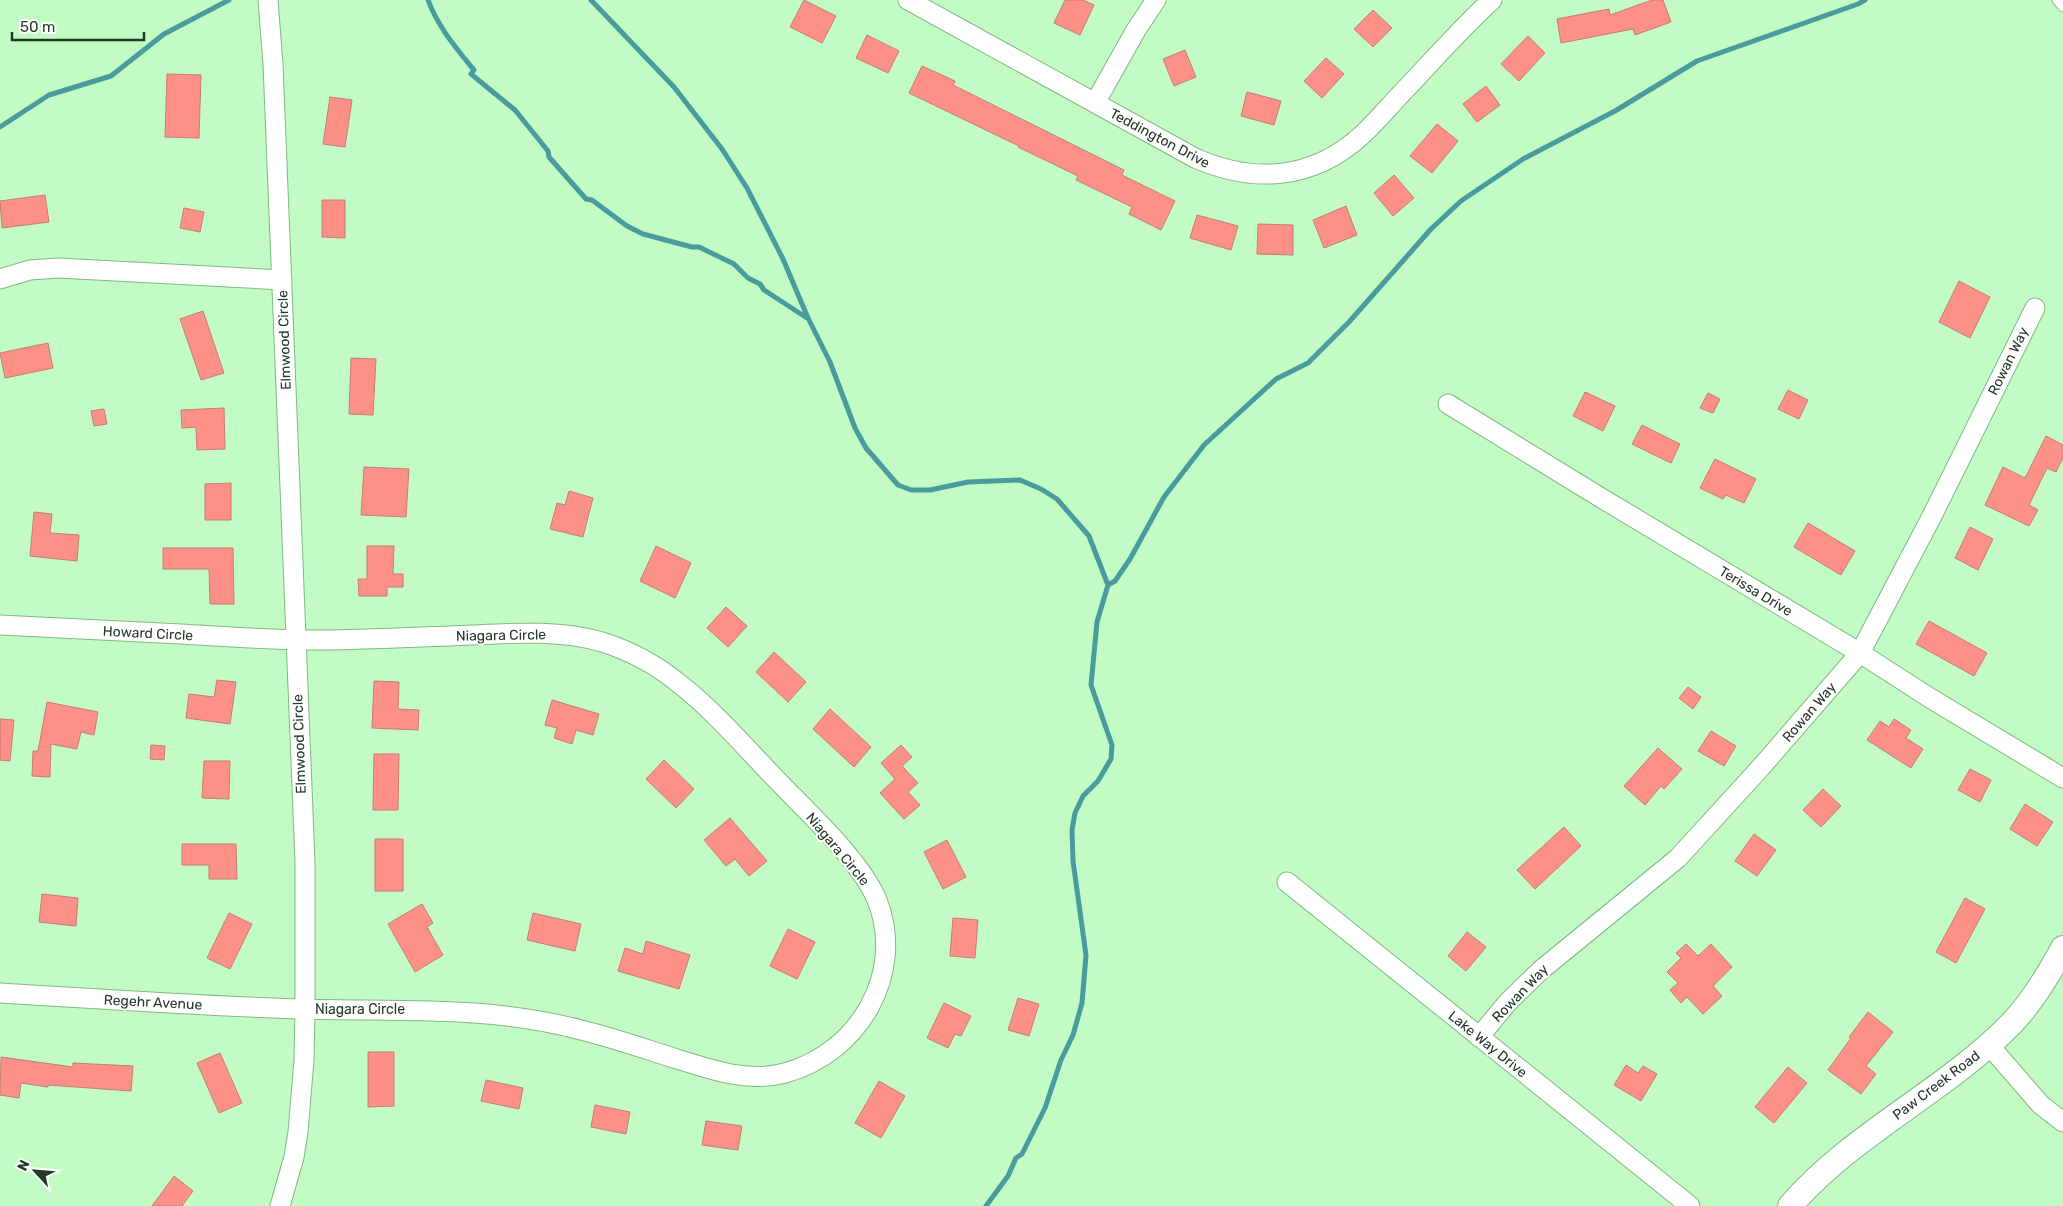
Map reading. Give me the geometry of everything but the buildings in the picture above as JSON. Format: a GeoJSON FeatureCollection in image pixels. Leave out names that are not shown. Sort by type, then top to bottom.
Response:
{"type":"FeatureCollection","features":[{"type":"Feature","properties":{"kind":"street","name":"Elmwood Circle"},"geometry":{"type":"LineString","coordinates":[[268,0],[273,74],[296,640],[304,862],[306,1010],[298,1132],[294,1157],[280,1206]]}},
{"type":"Feature","properties":{"kind":"street","name":"Teddington Drive"},"geometry":{"type":"LineString","coordinates":[[908,0],[1195,158],[1215,167],[1240,173],[1266,175],[1304,169],[1329,159],[1362,136],[1492,0]]}},
{"type":"Feature","properties":{"kind":"street"},"geometry":{"type":"LineString","coordinates":[[1095,103],[1136,30],[1156,0]]}},
{"type":"Feature","properties":{"kind":"street","name":"Elmwood Circle"},"geometry":{"type":"LineString","coordinates":[[0,279],[30,270],[58,268],[282,280]]}},
{"type":"Feature","properties":{"kind":"street","name":"Rowan Way"},"geometry":{"type":"LineString","coordinates":[[1479,1036],[1508,1002],[1541,970],[1678,858],[1762,766],[1860,653],[1932,516],[2035,308]]}},
{"type":"Feature","properties":{"kind":"street","name":"Terissa Drive"},"geometry":{"type":"LineString","coordinates":[[1448,404],[2063,778]]}},
{"type":"Feature","properties":{"kind":"street","name":"Howard Circle"},"geometry":{"type":"LineString","coordinates":[[0,625],[296,640]]}},
{"type":"Feature","properties":{"kind":"street","name":"Niagara Circle"},"geometry":{"type":"LineString","coordinates":[[296,640],[528,633],[569,635],[601,642],[649,662],[682,685],[711,712],[833,838],[861,872],[874,893],[886,940],[884,964],[878,988],[857,1025],[836,1049],[816,1061],[779,1075],[755,1077],[727,1074],[580,1029],[517,1016],[432,1009],[306,1010]]}},
{"type":"Feature","properties":{"kind":"street","name":"Lake Way Drive"},"geometry":{"type":"LineString","coordinates":[[1287,882],[1690,1206]]}},
{"type":"Feature","properties":{"kind":"street","name":"Paw Creek Road"},"geometry":{"type":"LineString","coordinates":[[1790,1206],[1834,1162],[1978,1054],[2012,1023],[2047,978],[2063,948]]}},
{"type":"Feature","properties":{"kind":"street","name":"Regehr Avenue"},"geometry":{"type":"LineString","coordinates":[[0,994],[306,1010]]}},
{"type":"Feature","properties":{"kind":"street"},"geometry":{"type":"LineString","coordinates":[[1988,1044],[2041,1105],[2063,1122]]}},
{"type":"Feature","properties":{"kind":"lane"},"geometry":{"type":"LineString","coordinates":[[2057,0],[2063,6]]}},
{"type":"Feature","properties":{"kind":"waterway"},"geometry":{"type":"LineString","coordinates":[[0,127],[49,95],[111,76],[164,34],[229,0]]}},
{"type":"Feature","properties":{"kind":"waterway"},"geometry":{"type":"LineString","coordinates":[[428,0],[442,28],[474,70],[471,74],[515,110],[548,151],[549,157],[586,199],[592,200],[627,226],[643,234],[692,247],[699,247],[734,264],[748,278],[760,284],[764,290],[807,318]]}},
{"type":"Feature","properties":{"kind":"waterway"},"geometry":{"type":"LineString","coordinates":[[591,0],[674,87],[722,149],[747,188],[783,259],[808,318],[830,362],[855,428],[866,448],[898,485],[911,490],[930,490],[968,482],[1020,480],[1041,489],[1057,499],[1089,536],[1108,585],[1097,622],[1091,685],[1112,745],[1111,759],[1098,781],[1083,796],[1075,813],[1072,830],[1073,861],[1086,955],[1082,1003],[1073,1035],[1061,1060],[1045,1108],[1022,1154],[1016,1158],[1008,1176],[986,1206]]}},
{"type":"Feature","properties":{"kind":"waterway"},"geometry":{"type":"LineString","coordinates":[[1108,585],[1115,581],[1130,559],[1164,497],[1204,445],[1276,379],[1308,363],[1349,322],[1431,229],[1461,201],[1523,159],[1615,111],[1697,61],[1865,0]]}}]}
